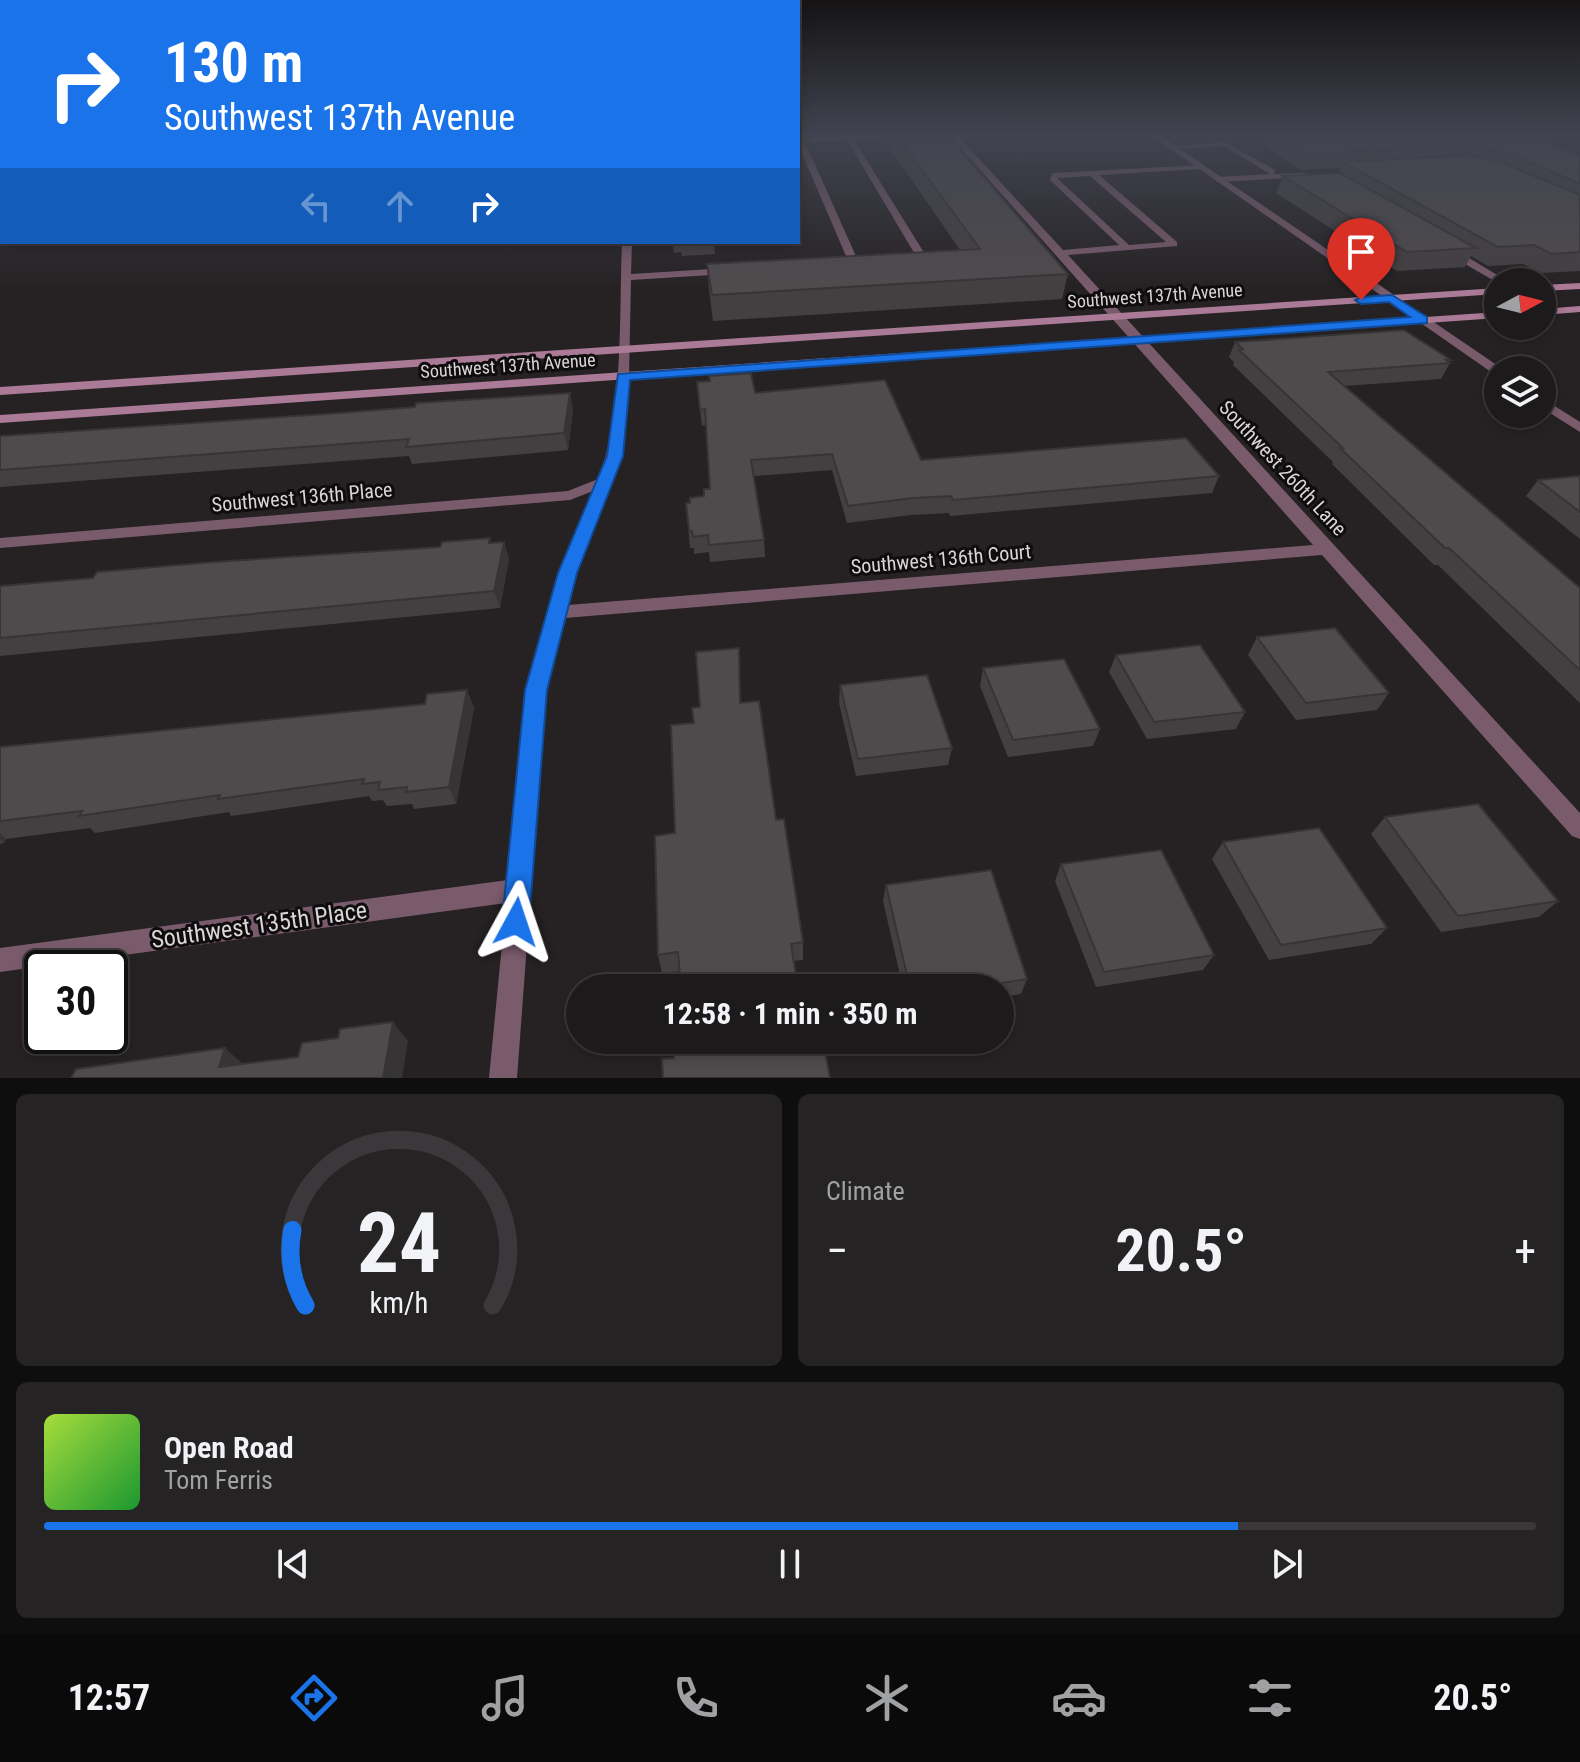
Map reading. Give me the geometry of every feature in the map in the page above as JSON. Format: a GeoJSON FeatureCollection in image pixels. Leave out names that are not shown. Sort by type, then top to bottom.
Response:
{"type":"FeatureCollection","features":[{"type":"Feature","properties":{"kind":"main road"},"geometry":{"type":"LineString","coordinates":[[1556,287],[1580,286]]}},
{"type":"Feature","properties":{"kind":"main road","name":"Southwest 137th Avenue"},"geometry":{"type":"LineString","coordinates":[[0,391],[1484,292]]}},
{"type":"Feature","properties":{"kind":"main road"},"geometry":{"type":"LineString","coordinates":[[1556,311],[1580,309]]}},
{"type":"Feature","properties":{"kind":"main road","name":"Southwest 137th Avenue"},"geometry":{"type":"LineString","coordinates":[[0,419],[1484,316]]}},
{"type":"Feature","properties":{"kind":"street"},"geometry":{"type":"LineString","coordinates":[[820,186],[854,263]]}},
{"type":"Feature","properties":{"kind":"street"},"geometry":{"type":"LineString","coordinates":[[879,186],[923,259],[895,260]]}},
{"type":"Feature","properties":{"kind":"street","name":"Southwest 260th Lane"},"geometry":{"type":"LineString","coordinates":[[1000,186],[1580,829]]}},
{"type":"Feature","properties":{"kind":"street"},"geometry":{"type":"LineString","coordinates":[[1062,186],[1127,248]]}},
{"type":"Feature","properties":{"kind":"street"},"geometry":{"type":"LineString","coordinates":[[1060,253],[1174,244],[1107,186]]}},
{"type":"Feature","properties":{"kind":"street"},"geometry":{"type":"LineString","coordinates":[[1230,186],[1484,361]]}},
{"type":"Feature","properties":{"kind":"street"},"geometry":{"type":"LineString","coordinates":[[503,1078],[536,690],[568,573],[615,456],[623,377],[627,244]]}},
{"type":"Feature","properties":{"kind":"street"},"geometry":{"type":"LineString","coordinates":[[1437,244],[1484,271]]}},
{"type":"Feature","properties":{"kind":"street"},"geometry":{"type":"LineString","coordinates":[[839,264],[868,262]]}},
{"type":"Feature","properties":{"kind":"street"},"geometry":{"type":"LineString","coordinates":[[626,277],[732,270]]}},
{"type":"Feature","properties":{"kind":"street"},"geometry":{"type":"LineString","coordinates":[[1556,412],[1580,428]]}},
{"type":"Feature","properties":{"kind":"street","name":"Southwest 136th Place"},"geometry":{"type":"LineString","coordinates":[[0,543],[570,495],[604,482]]}},
{"type":"Feature","properties":{"kind":"street","name":"Southwest 136th Court"},"geometry":{"type":"LineString","coordinates":[[557,612],[1329,549]]}},
{"type":"Feature","properties":{"kind":"street","name":"Southwest 135th Place"},"geometry":{"type":"LineString","coordinates":[[0,960],[518,890]]}},
{"type":"Feature","properties":{"kind":"building"},"geometry":{"type":"Polygon","coordinates":[[[934,186],[992,186],[1068,274],[712,295],[707,264],[980,249],[934,186]]]}},
{"type":"Feature","properties":{"kind":"building"},"geometry":{"type":"Polygon","coordinates":[[[1300,186],[1364,186],[1476,248],[1407,252],[1300,186]]]}},
{"type":"Feature","properties":{"kind":"building"},"geometry":{"type":"Polygon","coordinates":[[[1387,186],[1559,186],[1580,195],[1580,252],[1551,254],[1534,245],[1498,247],[1387,186]]]}},
{"type":"Feature","properties":{"kind":"building"},"geometry":{"type":"Polygon","coordinates":[[[1404,330],[1451,360],[1446,360],[1450,363],[1328,372],[1580,588],[1580,670],[1449,548],[1445,548],[1239,350],[1243,349],[1235,342],[1404,330]]]}},
{"type":"Feature","properties":{"kind":"building"},"geometry":{"type":"Polygon","coordinates":[[[751,373],[755,393],[885,380],[921,460],[1186,438],[1219,476],[953,500],[951,496],[913,498],[848,506],[832,454],[751,460],[764,540],[709,545],[708,535],[693,537],[692,531],[689,531],[686,503],[690,503],[690,498],[704,496],[704,489],[710,489],[705,409],[700,410],[697,382],[710,381],[709,376],[751,373]]]}},
{"type":"Feature","properties":{"kind":"building"},"geometry":{"type":"Polygon","coordinates":[[[570,393],[564,433],[406,447],[409,439],[0,470],[0,436],[326,414],[415,407],[416,403],[570,393]]]}},
{"type":"Feature","properties":{"kind":"building"},"geometry":{"type":"Polygon","coordinates":[[[1580,476],[1580,512],[1538,480],[1580,476]]]}},
{"type":"Feature","properties":{"kind":"building"},"geometry":{"type":"Polygon","coordinates":[[[490,538],[489,543],[504,542],[494,591],[0,638],[0,586],[93,578],[97,572],[440,547],[442,542],[490,538]]]}},
{"type":"Feature","properties":{"kind":"building"},"geometry":{"type":"Polygon","coordinates":[[[1335,628],[1389,693],[1306,703],[1257,637],[1335,628]]]}},
{"type":"Feature","properties":{"kind":"building"},"geometry":{"type":"Polygon","coordinates":[[[1200,645],[1245,712],[1154,722],[1116,655],[1200,645]]]}},
{"type":"Feature","properties":{"kind":"building"},"geometry":{"type":"Polygon","coordinates":[[[739,648],[740,703],[759,701],[776,820],[784,819],[803,942],[791,944],[796,974],[680,974],[678,952],[658,955],[655,836],[675,833],[671,725],[694,723],[692,708],[700,707],[696,652],[739,648]]]}},
{"type":"Feature","properties":{"kind":"building"},"geometry":{"type":"Polygon","coordinates":[[[1064,659],[1100,729],[1013,740],[983,668],[1064,659]]]}},
{"type":"Feature","properties":{"kind":"building"},"geometry":{"type":"Polygon","coordinates":[[[927,675],[952,748],[858,759],[840,685],[927,675]]]}},
{"type":"Feature","properties":{"kind":"building"},"geometry":{"type":"Polygon","coordinates":[[[467,690],[449,787],[406,792],[407,787],[378,790],[380,782],[362,784],[364,779],[218,799],[220,795],[79,816],[82,811],[0,821],[0,747],[425,704],[427,694],[467,690]]]}},
{"type":"Feature","properties":{"kind":"building"},"geometry":{"type":"Polygon","coordinates":[[[1478,804],[1558,901],[1458,916],[1385,817],[1478,804]]]}},
{"type":"Feature","properties":{"kind":"building"},"geometry":{"type":"Polygon","coordinates":[[[1319,828],[1387,928],[1281,945],[1223,842],[1319,828]]]}},
{"type":"Feature","properties":{"kind":"building"},"geometry":{"type":"Polygon","coordinates":[[[1161,850],[1214,955],[1104,972],[1061,864],[1161,850]]]}},
{"type":"Feature","properties":{"kind":"building"},"geometry":{"type":"Polygon","coordinates":[[[991,870],[1027,979],[1014,981],[1014,974],[907,974],[886,885],[991,870]]]}},
{"type":"Feature","properties":{"kind":"building"},"geometry":{"type":"Polygon","coordinates":[[[393,1022],[383,1078],[71,1078],[76,1069],[225,1048],[219,1067],[298,1057],[302,1043],[338,1038],[340,1029],[393,1022]]]}},
{"type":"Feature","properties":{"kind":"building"},"geometry":{"type":"Polygon","coordinates":[[[674,1054],[826,1054],[830,1078],[663,1078],[662,1059],[674,1058],[674,1054]]]}},
{"type":"Feature","properties":{"kind":"route"},"geometry":{"type":"LineString","coordinates":[[516,922],[536,690],[568,573],[615,456],[623,377],[1423,320],[1392,298],[1361,300]]}}]}
